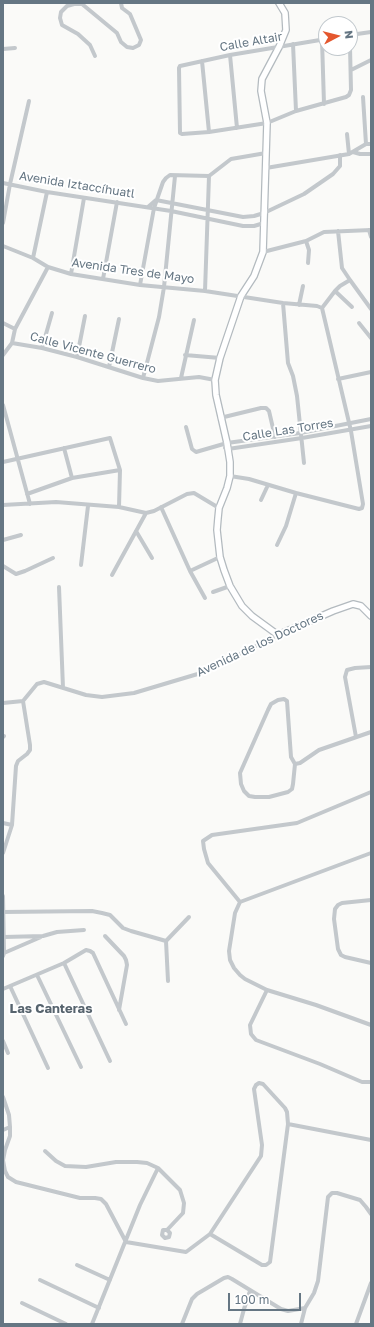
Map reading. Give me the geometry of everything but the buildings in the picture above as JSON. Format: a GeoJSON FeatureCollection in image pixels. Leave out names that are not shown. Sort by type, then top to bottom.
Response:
{"type":"FeatureCollection","features":[{"type":"Feature","properties":{"kind":"main road"},"geometry":{"type":"LineString","coordinates":[[278,635],[252,616],[242,606],[230,586],[220,557],[217,530],[219,508],[230,476],[230,462],[228,446],[220,418],[215,380],[220,358],[241,296],[254,276],[263,252],[267,123],[262,91],[262,79],[286,30],[285,13],[279,3]]}},
{"type":"Feature","properties":{"kind":"main road","name":"Avenida de los Doctores"},"geometry":{"type":"LineString","coordinates":[[278,635],[353,604],[361,606],[370,614]]}},
{"type":"Feature","properties":{"kind":"street"},"geometry":{"type":"LineString","coordinates":[[96,56],[90,45],[78,34],[62,25],[60,18],[62,12],[67,6],[82,4],[117,33],[121,42],[127,47],[134,48],[139,46],[141,40],[130,14],[122,8],[121,3]]}},
{"type":"Feature","properties":{"kind":"street"},"geometry":{"type":"LineString","coordinates":[[358,34],[371,32]]}},
{"type":"Feature","properties":{"kind":"street","name":"Calle Altair"},"geometry":{"type":"LineString","coordinates":[[209,132],[180,133],[180,66],[230,55],[318,41]]}},
{"type":"Feature","properties":{"kind":"street"},"geometry":{"type":"LineString","coordinates":[[293,44],[296,111]]}},
{"type":"Feature","properties":{"kind":"street"},"geometry":{"type":"LineString","coordinates":[[3,49],[15,48]]}},
{"type":"Feature","properties":{"kind":"street"},"geometry":{"type":"LineString","coordinates":[[230,55],[237,128]]}},
{"type":"Feature","properties":{"kind":"street"},"geometry":{"type":"LineString","coordinates":[[324,56],[324,104]]}},
{"type":"Feature","properties":{"kind":"street"},"geometry":{"type":"LineString","coordinates":[[202,61],[209,132],[267,123],[296,111],[349,96],[351,90],[350,56]]}},
{"type":"Feature","properties":{"kind":"street"},"geometry":{"type":"LineString","coordinates":[[351,70],[371,60]]}},
{"type":"Feature","properties":{"kind":"street"},"geometry":{"type":"LineString","coordinates":[[266,168],[351,153],[369,144],[363,97]]}},
{"type":"Feature","properties":{"kind":"street"},"geometry":{"type":"LineString","coordinates":[[3,223],[10,184],[29,101]]}},
{"type":"Feature","properties":{"kind":"street"},"geometry":{"type":"LineString","coordinates":[[347,134],[351,153]]}},
{"type":"Feature","properties":{"kind":"street"},"geometry":{"type":"LineString","coordinates":[[351,153],[371,154]]}},
{"type":"Feature","properties":{"kind":"street"},"geometry":{"type":"LineString","coordinates":[[140,285],[154,208],[163,182],[166,178],[170,175],[209,176],[231,159],[266,154]]}},
{"type":"Feature","properties":{"kind":"street"},"geometry":{"type":"LineString","coordinates":[[156,200],[243,217],[254,216],[304,194],[334,174],[340,166],[340,155]]}},
{"type":"Feature","properties":{"kind":"street"},"geometry":{"type":"LineString","coordinates":[[143,378],[164,287],[175,176]]}},
{"type":"Feature","properties":{"kind":"street"},"geometry":{"type":"LineString","coordinates":[[205,291],[209,176]]}},
{"type":"Feature","properties":{"kind":"street","name":"Avenida Iztaccíhuatl"},"geometry":{"type":"LineString","coordinates":[[3,183],[47,192],[172,211],[243,226],[254,226],[264,223]]}},
{"type":"Feature","properties":{"kind":"street"},"geometry":{"type":"LineString","coordinates":[[33,258],[47,192]]}},
{"type":"Feature","properties":{"kind":"street"},"geometry":{"type":"LineString","coordinates":[[71,274],[84,198]]}},
{"type":"Feature","properties":{"kind":"street","name":"Avenida Iztaccíhuatl"},"geometry":{"type":"LineString","coordinates":[[148,207],[156,200]]}},
{"type":"Feature","properties":{"kind":"street"},"geometry":{"type":"LineString","coordinates":[[102,279],[117,202]]}},
{"type":"Feature","properties":{"kind":"street"},"geometry":{"type":"LineString","coordinates":[[263,252],[306,241],[324,232],[370,230],[371,237]]}},
{"type":"Feature","properties":{"kind":"street"},"geometry":{"type":"LineString","coordinates":[[338,232],[342,268],[371,309]]}},
{"type":"Feature","properties":{"kind":"street"},"geometry":{"type":"LineString","coordinates":[[306,241],[309,250],[308,263]]}},
{"type":"Feature","properties":{"kind":"street","name":"Avenida Tres de Mayo"},"geometry":{"type":"LineString","coordinates":[[3,246],[33,258],[48,267],[71,274],[140,285],[205,291],[283,303],[317,306],[322,308]]}},
{"type":"Feature","properties":{"kind":"street"},"geometry":{"type":"LineString","coordinates":[[3,355],[12,343],[15,329],[48,267]]}},
{"type":"Feature","properties":{"kind":"street"},"geometry":{"type":"LineString","coordinates":[[230,476],[249,479],[359,509],[362,508],[363,504],[350,424],[322,308],[340,286],[350,280]]}},
{"type":"Feature","properties":{"kind":"street"},"geometry":{"type":"LineString","coordinates":[[299,305],[303,286]]}},
{"type":"Feature","properties":{"kind":"street"},"geometry":{"type":"LineString","coordinates":[[335,291],[352,307]]}},
{"type":"Feature","properties":{"kind":"street"},"geometry":{"type":"LineString","coordinates":[[283,303],[288,363],[293,376],[297,396],[304,463]]}},
{"type":"Feature","properties":{"kind":"street"},"geometry":{"type":"LineString","coordinates":[[42,348],[52,313]]}},
{"type":"Feature","properties":{"kind":"street"},"geometry":{"type":"LineString","coordinates":[[77,357],[85,316]]}},
{"type":"Feature","properties":{"kind":"street"},"geometry":{"type":"LineString","coordinates":[[109,366],[118,319]]}},
{"type":"Feature","properties":{"kind":"street"},"geometry":{"type":"LineString","coordinates":[[181,378],[194,320]]}},
{"type":"Feature","properties":{"kind":"street"},"geometry":{"type":"LineString","coordinates":[[359,322],[371,338]]}},
{"type":"Feature","properties":{"kind":"street"},"geometry":{"type":"LineString","coordinates":[[3,324],[15,329]]}},
{"type":"Feature","properties":{"kind":"street","name":"Calle Vicente Guerrero"},"geometry":{"type":"LineString","coordinates":[[12,343],[42,348],[77,357],[143,378],[158,381],[199,377],[215,380]]}},
{"type":"Feature","properties":{"kind":"street"},"geometry":{"type":"LineString","coordinates":[[185,355],[220,358]]}},
{"type":"Feature","properties":{"kind":"street"},"geometry":{"type":"LineString","coordinates":[[338,379],[371,372]]}},
{"type":"Feature","properties":{"kind":"street"},"geometry":{"type":"LineString","coordinates":[[3,405],[30,504]]}},
{"type":"Feature","properties":{"kind":"street"},"geometry":{"type":"LineString","coordinates":[[220,418],[266,408],[269,411],[275,437]]}},
{"type":"Feature","properties":{"kind":"street","name":"Calle Las Torres"},"geometry":{"type":"LineString","coordinates":[[228,446],[371,419]]}},
{"type":"Feature","properties":{"kind":"street","name":"Calle Las Torres"},"geometry":{"type":"LineString","coordinates":[[228,446],[302,438],[371,426]]}},
{"type":"Feature","properties":{"kind":"street"},"geometry":{"type":"LineString","coordinates":[[186,427],[193,451],[196,452],[220,446],[228,446]]}},
{"type":"Feature","properties":{"kind":"street"},"geometry":{"type":"LineString","coordinates":[[3,462],[110,438],[120,470],[119,508]]}},
{"type":"Feature","properties":{"kind":"street"},"geometry":{"type":"LineString","coordinates":[[64,448],[72,478]]}},
{"type":"Feature","properties":{"kind":"street"},"geometry":{"type":"LineString","coordinates":[[27,494],[72,478],[120,470]]}},
{"type":"Feature","properties":{"kind":"street"},"geometry":{"type":"LineString","coordinates":[[261,500],[268,485]]}},
{"type":"Feature","properties":{"kind":"street"},"geometry":{"type":"LineString","coordinates":[[3,505],[56,502],[119,508],[146,513],[154,511],[187,494],[194,493],[219,508]]}},
{"type":"Feature","properties":{"kind":"street"},"geometry":{"type":"LineString","coordinates":[[277,545],[286,526],[296,493]]}},
{"type":"Feature","properties":{"kind":"street"},"geometry":{"type":"LineString","coordinates":[[81,565],[88,506]]}},
{"type":"Feature","properties":{"kind":"street"},"geometry":{"type":"LineString","coordinates":[[161,507],[204,598]]}},
{"type":"Feature","properties":{"kind":"street"},"geometry":{"type":"LineString","coordinates":[[112,575],[146,513]]}},
{"type":"Feature","properties":{"kind":"street"},"geometry":{"type":"LineString","coordinates":[[136,531],[152,558]]}},
{"type":"Feature","properties":{"kind":"street"},"geometry":{"type":"LineString","coordinates":[[3,540],[21,535]]}},
{"type":"Feature","properties":{"kind":"street"},"geometry":{"type":"LineString","coordinates":[[190,571],[220,557]]}},
{"type":"Feature","properties":{"kind":"street"},"geometry":{"type":"LineString","coordinates":[[3,566],[16,574],[53,558]]}},
{"type":"Feature","properties":{"kind":"street"},"geometry":{"type":"LineString","coordinates":[[213,592],[230,586]]}},
{"type":"Feature","properties":{"kind":"street"},"geometry":{"type":"LineString","coordinates":[[60,587],[63,688]]}},
{"type":"Feature","properties":{"kind":"street","name":"Avenida de los Doctores"},"geometry":{"type":"LineString","coordinates":[[23,701],[37,684],[44,682],[86,696],[102,697],[134,693],[202,673],[278,635]]}},
{"type":"Feature","properties":{"kind":"street"},"geometry":{"type":"LineString","coordinates":[[356,737],[345,677],[347,670],[371,667]]}},
{"type":"Feature","properties":{"kind":"street"},"geometry":{"type":"LineString","coordinates":[[284,699],[287,701],[291,756],[295,764],[292,789],[288,792],[269,797],[255,797],[249,796],[244,791],[241,784],[240,773],[271,704],[278,700],[284,699]]}},
{"type":"Feature","properties":{"kind":"street"},"geometry":{"type":"LineString","coordinates":[[3,702],[23,701],[30,745],[30,750],[21,758],[16,766],[12,825],[3,854]]}},
{"type":"Feature","properties":{"kind":"street"},"geometry":{"type":"LineString","coordinates":[[295,764],[300,764],[319,750],[371,732]]}},
{"type":"Feature","properties":{"kind":"street"},"geometry":{"type":"LineString","coordinates":[[240,902],[208,863],[203,840],[212,835],[297,823],[371,792]]}},
{"type":"Feature","properties":{"kind":"street"},"geometry":{"type":"LineString","coordinates":[[3,823],[12,825]]}},
{"type":"Feature","properties":{"kind":"street"},"geometry":{"type":"LineString","coordinates":[[371,853],[240,902],[235,913],[229,951],[230,960],[240,975],[267,990],[371,1025]]}},
{"type":"Feature","properties":{"kind":"street"},"geometry":{"type":"LineString","coordinates":[[3,896],[4,955],[43,936],[57,932],[84,930]]}},
{"type":"Feature","properties":{"kind":"street"},"geometry":{"type":"LineString","coordinates":[[371,900],[342,902],[335,909],[334,919],[338,949],[341,955],[371,963]]}},
{"type":"Feature","properties":{"kind":"street"},"geometry":{"type":"LineString","coordinates":[[3,912],[92,911],[110,915],[123,928],[130,931],[166,941]]}},
{"type":"Feature","properties":{"kind":"street"},"geometry":{"type":"LineString","coordinates":[[168,980],[166,941],[189,917]]}},
{"type":"Feature","properties":{"kind":"street"},"geometry":{"type":"LineString","coordinates":[[4,937],[43,936]]}},
{"type":"Feature","properties":{"kind":"street"},"geometry":{"type":"LineString","coordinates":[[105,936],[126,960],[127,966],[119,1010]]}},
{"type":"Feature","properties":{"kind":"street"},"geometry":{"type":"LineString","coordinates":[[3,989],[64,963],[86,950],[90,950],[93,953],[126,1024]]}},
{"type":"Feature","properties":{"kind":"street"},"geometry":{"type":"LineString","coordinates":[[64,963],[110,1060]]}},
{"type":"Feature","properties":{"kind":"street"},"geometry":{"type":"LineString","coordinates":[[37,975],[81,1067]]}},
{"type":"Feature","properties":{"kind":"street"},"geometry":{"type":"LineString","coordinates":[[10,986],[48,1068]]}},
{"type":"Feature","properties":{"kind":"street"},"geometry":{"type":"LineString","coordinates":[[267,990],[250,1025],[251,1034],[256,1040],[320,1064],[362,1082],[371,1082]]}},
{"type":"Feature","properties":{"kind":"street"},"geometry":{"type":"LineString","coordinates":[[3,1041],[8,1053]]}},
{"type":"Feature","properties":{"kind":"street"},"geometry":{"type":"LineString","coordinates":[[126,1242],[186,1252],[210,1234],[261,1156],[262,1145],[254,1089],[256,1085],[263,1084],[285,1108],[287,1112],[288,1124],[270,1262],[266,1265],[262,1265],[210,1234]]}},
{"type":"Feature","properties":{"kind":"street"},"geometry":{"type":"LineString","coordinates":[[3,1097],[9,1116],[10,1126],[10,1136],[3,1160],[8,1177],[16,1182],[80,1198],[101,1199],[106,1204],[126,1242]]}},
{"type":"Feature","properties":{"kind":"street"},"geometry":{"type":"LineString","coordinates":[[288,1124],[371,1140]]}},
{"type":"Feature","properties":{"kind":"street"},"geometry":{"type":"LineString","coordinates":[[3,1130],[10,1126]]}},
{"type":"Feature","properties":{"kind":"street"},"geometry":{"type":"LineString","coordinates":[[45,1151],[56,1161],[65,1166],[86,1167],[116,1162],[137,1162],[148,1163],[158,1168],[180,1190],[184,1203],[183,1213],[168,1230]]}},
{"type":"Feature","properties":{"kind":"street"},"geometry":{"type":"LineString","coordinates":[[92,1324],[140,1205],[158,1168]]}},
{"type":"Feature","properties":{"kind":"street"},"geometry":{"type":"LineString","coordinates":[[301,1324],[305,1308],[314,1293],[318,1280],[328,1196],[332,1193],[337,1193],[360,1200],[371,1214]]}},
{"type":"Feature","properties":{"kind":"street"},"geometry":{"type":"LineString","coordinates":[[77,1265],[110,1280]]}},
{"type":"Feature","properties":{"kind":"street"},"geometry":{"type":"LineString","coordinates":[[182,1324],[192,1299],[196,1294],[228,1277],[281,1309],[288,1310],[305,1308]]}},
{"type":"Feature","properties":{"kind":"street"},"geometry":{"type":"LineString","coordinates":[[40,1280],[99,1308]]}},
{"type":"Feature","properties":{"kind":"street"},"geometry":{"type":"LineString","coordinates":[[356,1324],[371,1283]]}},
{"type":"Feature","properties":{"kind":"street"},"geometry":{"type":"LineString","coordinates":[[240,1324],[250,1291]]}},
{"type":"Feature","properties":{"kind":"street"},"geometry":{"type":"LineString","coordinates":[[22,1303],[66,1324]]}},
{"type":"Feature","properties":{"kind":"district","name":"Las Canteras"},"geometry":{"type":"Point","coordinates":[51,1009]}}]}
